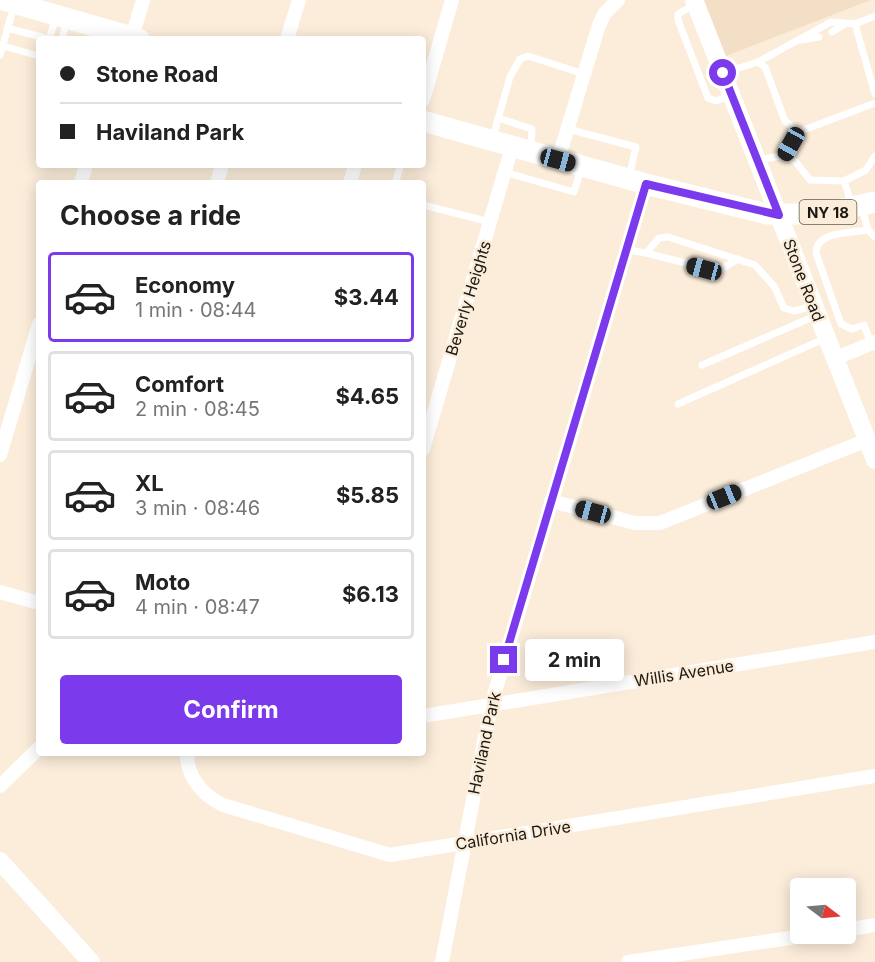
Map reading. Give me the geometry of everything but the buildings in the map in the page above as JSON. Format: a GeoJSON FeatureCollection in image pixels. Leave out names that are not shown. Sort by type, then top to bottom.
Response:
{"type":"FeatureCollection","features":[{"type":"Feature","properties":{"kind":"main road"},"geometry":{"type":"LineString","coordinates":[[9,2],[127,36]]}},
{"type":"Feature","properties":{"kind":"main road","name":"NY 18"},"geometry":{"type":"LineString","coordinates":[[426,123],[637,182],[779,215],[818,214],[863,205]]}},
{"type":"Feature","properties":{"kind":"street"},"geometry":{"type":"LineString","coordinates":[[130,36],[143,0]]}},
{"type":"Feature","properties":{"kind":"street"},"geometry":{"type":"LineString","coordinates":[[288,36],[299,0]]}},
{"type":"Feature","properties":{"kind":"street"},"geometry":{"type":"LineString","coordinates":[[426,90],[452,0]]}},
{"type":"Feature","properties":{"kind":"street"},"geometry":{"type":"LineString","coordinates":[[558,160],[599,25],[605,13],[618,0]]}},
{"type":"Feature","properties":{"kind":"street","name":"Stone Road"},"geometry":{"type":"LineString","coordinates":[[695,2],[875,460]]}},
{"type":"Feature","properties":{"kind":"street","name":"Beverly Heights"},"geometry":{"type":"LineString","coordinates":[[426,439],[511,146]]}},
{"type":"Feature","properties":{"kind":"street","name":"Haviland Park"},"geometry":{"type":"LineString","coordinates":[[442,962],[491,705],[626,250],[637,182]]}},
{"type":"Feature","properties":{"kind":"street"},"geometry":{"type":"LineString","coordinates":[[0,455],[36,334]]}},
{"type":"Feature","properties":{"kind":"street"},"geometry":{"type":"LineString","coordinates":[[834,359],[873,343]]}},
{"type":"Feature","properties":{"kind":"street"},"geometry":{"type":"LineString","coordinates":[[551,501],[635,524],[654,524],[867,440]]}},
{"type":"Feature","properties":{"kind":"street"},"geometry":{"type":"LineString","coordinates":[[0,592],[36,602]]}},
{"type":"Feature","properties":{"kind":"street","name":"Willis Avenue"},"geometry":{"type":"LineString","coordinates":[[426,716],[875,642]]}},
{"type":"Feature","properties":{"kind":"street"},"geometry":{"type":"LineString","coordinates":[[0,786],[36,751]]}},
{"type":"Feature","properties":{"kind":"street","name":"California Drive"},"geometry":{"type":"LineString","coordinates":[[187,756],[189,769],[197,785],[211,800],[390,855],[875,776]]}},
{"type":"Feature","properties":{"kind":"street"},"geometry":{"type":"LineString","coordinates":[[0,861],[91,962]]}},
{"type":"Feature","properties":{"kind":"street"},"geometry":{"type":"LineString","coordinates":[[856,928],[875,925]]}},
{"type":"Feature","properties":{"kind":"street"},"geometry":{"type":"LineString","coordinates":[[628,962],[790,938]]}},
{"type":"Feature","properties":{"kind":"lane"},"geometry":{"type":"LineString","coordinates":[[0,55],[7,28],[9,2]]}},
{"type":"Feature","properties":{"kind":"lane"},"geometry":{"type":"LineString","coordinates":[[695,2],[681,11],[678,20],[708,98],[717,100],[731,95]]}},
{"type":"Feature","properties":{"kind":"lane"},"geometry":{"type":"LineString","coordinates":[[51,36],[62,16]]}},
{"type":"Feature","properties":{"kind":"lane"},"geometry":{"type":"LineString","coordinates":[[62,16],[62,36]]}},
{"type":"Feature","properties":{"kind":"lane"},"geometry":{"type":"LineString","coordinates":[[802,40],[812,30],[831,22],[855,24],[875,16]]}},
{"type":"Feature","properties":{"kind":"lane"},"geometry":{"type":"LineString","coordinates":[[832,32],[846,24]]}},
{"type":"Feature","properties":{"kind":"lane"},"geometry":{"type":"LineString","coordinates":[[855,24],[875,94]]}},
{"type":"Feature","properties":{"kind":"lane"},"geometry":{"type":"LineString","coordinates":[[7,28],[38,36]]}},
{"type":"Feature","properties":{"kind":"lane"},"geometry":{"type":"LineString","coordinates":[[723,73],[758,62],[802,40],[819,37]]}},
{"type":"Feature","properties":{"kind":"lane"},"geometry":{"type":"LineString","coordinates":[[3,46],[36,55]]}},
{"type":"Feature","properties":{"kind":"lane"},"geometry":{"type":"LineString","coordinates":[[498,118],[532,129],[533,137],[511,146],[498,118],[513,69],[523,56],[584,74]]}},
{"type":"Feature","properties":{"kind":"lane"},"geometry":{"type":"LineString","coordinates":[[758,62],[765,67],[785,121],[798,132]]}},
{"type":"Feature","properties":{"kind":"lane"},"geometry":{"type":"LineString","coordinates":[[785,155],[798,132],[875,103]]}},
{"type":"Feature","properties":{"kind":"lane"},"geometry":{"type":"LineString","coordinates":[[568,129],[636,147],[637,182]]}},
{"type":"Feature","properties":{"kind":"lane"},"geometry":{"type":"LineString","coordinates":[[757,160],[785,155],[795,161],[810,180],[844,181],[866,170],[875,156]]}},
{"type":"Feature","properties":{"kind":"lane"},"geometry":{"type":"LineString","coordinates":[[504,172],[574,192],[582,166]]}},
{"type":"Feature","properties":{"kind":"lane"},"geometry":{"type":"LineString","coordinates":[[844,181],[863,205],[868,230],[875,237]]}},
{"type":"Feature","properties":{"kind":"lane"},"geometry":{"type":"LineString","coordinates":[[426,206],[490,222]]}},
{"type":"Feature","properties":{"kind":"lane"},"geometry":{"type":"LineString","coordinates":[[868,230],[823,238],[815,249],[841,324],[852,329],[864,325],[873,343]]}},
{"type":"Feature","properties":{"kind":"lane"},"geometry":{"type":"LineString","coordinates":[[646,253],[659,238],[669,237],[738,259],[755,265],[764,272],[784,308],[794,311],[816,310]]}},
{"type":"Feature","properties":{"kind":"lane"},"geometry":{"type":"LineString","coordinates":[[626,250],[713,270],[723,268],[738,259]]}},
{"type":"Feature","properties":{"kind":"lane"},"geometry":{"type":"LineString","coordinates":[[702,365],[816,310]]}},
{"type":"Feature","properties":{"kind":"lane"},"geometry":{"type":"LineString","coordinates":[[678,404],[826,338]]}},
{"type":"Feature","properties":{"kind":"shaded area"},"geometry":{"type":"Polygon","coordinates":[[[704,0],[871,0],[726,56],[704,0]]]}},
{"type":"Feature","properties":{"kind":"route"},"geometry":{"type":"LineString","coordinates":[[504,660],[646,184],[779,215],[723,73]]}}]}
